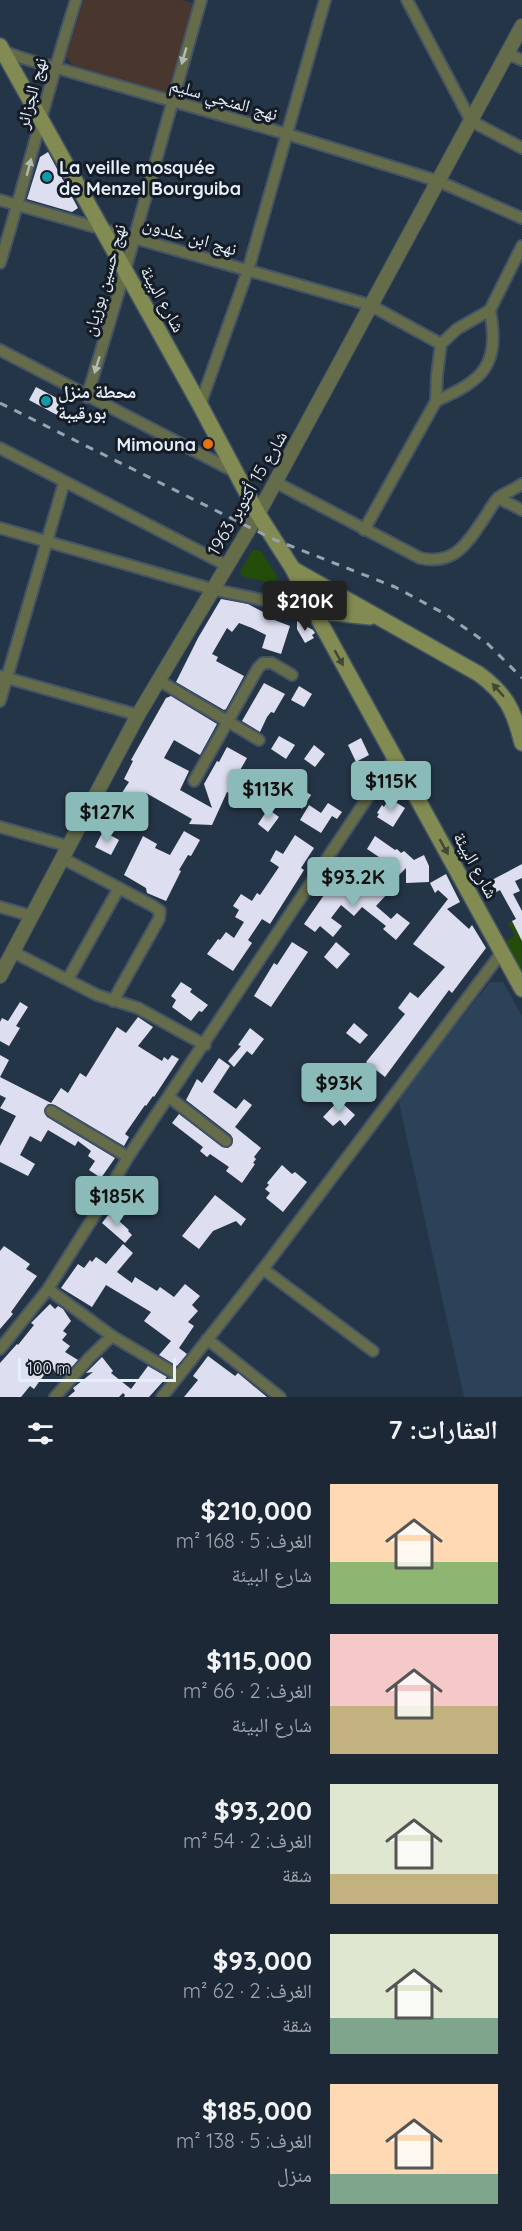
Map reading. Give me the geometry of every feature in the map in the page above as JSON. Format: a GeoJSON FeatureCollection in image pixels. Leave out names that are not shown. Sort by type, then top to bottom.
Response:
{"type":"FeatureCollection","features":[{"type":"Feature","properties":{"kind":"main road","name":"شارع البيئة"},"geometry":{"type":"LineString","coordinates":[[1,49],[200,405],[258,514],[293,569],[522,989]]}},
{"type":"Feature","properties":{"kind":"main road","name":"شارع البيئة"},"geometry":{"type":"LineString","coordinates":[[293,569],[479,674],[497,687],[514,716],[522,743]]}},
{"type":"Feature","properties":{"kind":"main road"},"geometry":{"type":"LineString","coordinates":[[314,611],[382,619]]}},
{"type":"Feature","properties":{"kind":"street","name":"نهج الجزائر"},"geometry":{"type":"LineString","coordinates":[[0,263],[18,205],[54,68],[76,0]]}},
{"type":"Feature","properties":{"kind":"street","name":"نهج حسين بوزيان"},"geometry":{"type":"LineString","coordinates":[[87,397],[201,0]]}},
{"type":"Feature","properties":{"kind":"street"},"geometry":{"type":"LineString","coordinates":[[200,405],[248,270],[325,0]]}},
{"type":"Feature","properties":{"kind":"street"},"geometry":{"type":"LineString","coordinates":[[407,0],[471,121],[522,148]]}},
{"type":"Feature","properties":{"kind":"street","name":"شارع 15 أكتوبر 1963"},"geometry":{"type":"LineString","coordinates":[[0,976],[138,715],[258,514],[522,26]]}},
{"type":"Feature","properties":{"kind":"street","name":"نهج المنجي سليم"},"geometry":{"type":"LineString","coordinates":[[1,49],[54,68],[287,134],[438,181],[522,218]]}},
{"type":"Feature","properties":{"kind":"street"},"geometry":{"type":"LineString","coordinates":[[508,54],[522,60]]}},
{"type":"Feature","properties":{"kind":"street","name":"نهج ابن خلدون"},"geometry":{"type":"LineString","coordinates":[[0,200],[370,305],[441,344]]}},
{"type":"Feature","properties":{"kind":"street"},"geometry":{"type":"LineString","coordinates":[[364,530],[436,401],[441,344],[457,329],[490,310],[522,246]]}},
{"type":"Feature","properties":{"kind":"street"},"geometry":{"type":"LineString","coordinates":[[436,401],[470,384],[489,359],[494,334],[490,310]]}},
{"type":"Feature","properties":{"kind":"street"},"geometry":{"type":"LineString","coordinates":[[0,350],[237,474]]}},
{"type":"Feature","properties":{"kind":"street"},"geometry":{"type":"LineString","coordinates":[[0,448],[226,565]]}},
{"type":"Feature","properties":{"kind":"street"},"geometry":{"type":"LineString","coordinates":[[275,482],[364,530],[430,561],[456,554],[466,545],[498,498],[522,484]]}},
{"type":"Feature","properties":{"kind":"street"},"geometry":{"type":"LineString","coordinates":[[0,701],[4,677],[64,483]]}},
{"type":"Feature","properties":{"kind":"street"},"geometry":{"type":"LineString","coordinates":[[498,498],[522,510]]}},
{"type":"Feature","properties":{"kind":"street"},"geometry":{"type":"LineString","coordinates":[[0,528],[212,589],[314,611]]}},
{"type":"Feature","properties":{"kind":"street"},"geometry":{"type":"LineString","coordinates":[[194,781],[258,668],[263,663],[272,663],[292,675]]}},
{"type":"Feature","properties":{"kind":"street"},"geometry":{"type":"LineString","coordinates":[[4,677],[138,715]]}},
{"type":"Feature","properties":{"kind":"street"},"geometry":{"type":"LineString","coordinates":[[158,680],[259,740]]}},
{"type":"Feature","properties":{"kind":"street"},"geometry":{"type":"LineString","coordinates":[[0,1349],[48,1289],[78,1244],[128,1157],[205,1045],[394,758]]}},
{"type":"Feature","properties":{"kind":"street"},"geometry":{"type":"LineString","coordinates":[[0,827],[65,852],[119,888],[160,911],[160,916],[113,1001]]}},
{"type":"Feature","properties":{"kind":"street"},"geometry":{"type":"LineString","coordinates":[[68,979],[119,888]]}},
{"type":"Feature","properties":{"kind":"street"},"geometry":{"type":"LineString","coordinates":[[0,907],[32,916]]}},
{"type":"Feature","properties":{"kind":"street"},"geometry":{"type":"LineString","coordinates":[[13,952],[97,995],[138,1008],[205,1045]]}},
{"type":"Feature","properties":{"kind":"street"},"geometry":{"type":"LineString","coordinates":[[162,1397],[263,1269],[502,952]]}},
{"type":"Feature","properties":{"kind":"street"},"geometry":{"type":"LineString","coordinates":[[169,1097],[226,1141]]}},
{"type":"Feature","properties":{"kind":"street"},"geometry":{"type":"LineString","coordinates":[[51,1111],[128,1157]]}},
{"type":"Feature","properties":{"kind":"street"},"geometry":{"type":"LineString","coordinates":[[263,1269],[373,1351]]}},
{"type":"Feature","properties":{"kind":"street"},"geometry":{"type":"LineString","coordinates":[[48,1289],[112,1336],[178,1375]]}},
{"type":"Feature","properties":{"kind":"street"},"geometry":{"type":"LineString","coordinates":[[55,1397],[112,1336]]}},
{"type":"Feature","properties":{"kind":"street"},"geometry":{"type":"LineString","coordinates":[[207,1339],[280,1397]]}},
{"type":"Feature","properties":{"kind":"shaded area"},"geometry":{"type":"Polygon","coordinates":[[[84,0],[181,0],[194,4],[170,94],[73,65],[65,58],[84,0]]]}},
{"type":"Feature","properties":{"kind":"shaded area"},"geometry":{"type":"Polygon","coordinates":[[[490,982],[503,982],[522,1016],[522,1397],[464,1397],[398,1098],[490,982]]]}},
{"type":"Feature","properties":{"kind":"green space"},"geometry":{"type":"Polygon","coordinates":[[[253,550],[261,551],[278,578],[271,583],[242,576],[240,571],[253,550]]]}},
{"type":"Feature","properties":{"kind":"green space"},"geometry":{"type":"Polygon","coordinates":[[[512,921],[518,933],[522,932],[522,971],[506,941],[515,936],[508,923],[512,921]]]}},
{"type":"Feature","properties":{"kind":"building","name":"La veille mosquée de Menzel Bourguiba"},"geometry":{"type":"Polygon","coordinates":[[[48,152],[78,208],[72,212],[27,199],[40,157],[48,152]]]}},
{"type":"Feature","properties":{"kind":"building","name":"محطة منزل بورقيبة"},"geometry":{"type":"Polygon","coordinates":[[[36,387],[64,402],[57,415],[29,400],[36,387]]]}},
{"type":"Feature","properties":{"kind":"building"},"geometry":{"type":"Polygon","coordinates":[[[221,599],[248,604],[265,613],[264,616],[290,626],[281,654],[262,648],[266,635],[252,628],[239,623],[232,632],[227,628],[212,654],[218,657],[216,661],[244,676],[224,710],[176,682],[221,599]]]}},
{"type":"Feature","properties":{"kind":"building"},"geometry":{"type":"Polygon","coordinates":[[[297,621],[313,630],[314,638],[305,643],[297,629],[297,621]]]}},
{"type":"Feature","properties":{"kind":"building"},"geometry":{"type":"Polygon","coordinates":[[[264,683],[285,694],[274,713],[271,712],[267,717],[260,732],[242,721],[264,683]]]}},
{"type":"Feature","properties":{"kind":"building"},"geometry":{"type":"Polygon","coordinates":[[[299,686],[312,694],[304,707],[291,700],[299,686]]]}},
{"type":"Feature","properties":{"kind":"building"},"geometry":{"type":"Polygon","coordinates":[[[171,696],[217,724],[200,755],[174,740],[164,758],[189,771],[180,790],[212,808],[204,784],[217,761],[219,762],[227,747],[247,758],[235,779],[238,781],[231,794],[227,792],[212,825],[189,824],[192,819],[146,793],[132,815],[123,809],[117,818],[102,809],[106,801],[114,805],[129,782],[124,779],[133,761],[131,760],[166,698],[171,696]]]}},
{"type":"Feature","properties":{"kind":"building"},"geometry":{"type":"Polygon","coordinates":[[[279,736],[295,745],[286,759],[271,749],[279,736]]]}},
{"type":"Feature","properties":{"kind":"building"},"geometry":{"type":"Polygon","coordinates":[[[361,738],[369,755],[356,762],[348,745],[361,738]]]}},
{"type":"Feature","properties":{"kind":"building"},"geometry":{"type":"Polygon","coordinates":[[[314,745],[325,754],[315,767],[304,759],[314,745]]]}},
{"type":"Feature","properties":{"kind":"building"},"geometry":{"type":"Polygon","coordinates":[[[288,780],[311,795],[302,809],[280,791],[288,780]]]}},
{"type":"Feature","properties":{"kind":"building"},"geometry":{"type":"Polygon","coordinates":[[[389,798],[405,808],[393,827],[377,817],[382,805],[384,807],[389,798]]]}},
{"type":"Feature","properties":{"kind":"building"},"geometry":{"type":"Polygon","coordinates":[[[328,803],[342,812],[337,819],[332,816],[321,833],[300,820],[309,805],[321,813],[328,803]]]}},
{"type":"Feature","properties":{"kind":"building"},"geometry":{"type":"Polygon","coordinates":[[[268,809],[279,817],[268,832],[258,824],[268,809]]]}},
{"type":"Feature","properties":{"kind":"building"},"geometry":{"type":"Polygon","coordinates":[[[103,831],[119,840],[111,855],[95,847],[103,831]]]}},
{"type":"Feature","properties":{"kind":"building"},"geometry":{"type":"Polygon","coordinates":[[[184,831],[200,840],[191,856],[188,855],[179,870],[181,871],[166,901],[147,893],[146,888],[124,875],[143,836],[157,844],[155,848],[170,855],[184,831]]]}},
{"type":"Feature","properties":{"kind":"building"},"geometry":{"type":"Polygon","coordinates":[[[295,835],[314,848],[301,868],[304,870],[270,924],[262,919],[248,940],[252,943],[233,971],[207,954],[226,932],[234,938],[244,922],[235,917],[239,910],[233,906],[241,894],[252,901],[257,893],[260,895],[279,867],[270,861],[276,850],[283,854],[295,835]]]}},
{"type":"Feature","properties":{"kind":"building"},"geometry":{"type":"Polygon","coordinates":[[[375,836],[395,850],[401,853],[404,851],[414,860],[424,855],[429,866],[429,882],[406,883],[406,868],[397,877],[383,864],[385,861],[367,849],[375,836]]]}},
{"type":"Feature","properties":{"kind":"building"},"geometry":{"type":"Polygon","coordinates":[[[522,864],[522,878],[515,881],[520,891],[513,894],[522,911],[522,941],[512,921],[516,919],[500,890],[496,892],[490,881],[522,864]]]}},
{"type":"Feature","properties":{"kind":"building"},"geometry":{"type":"Polygon","coordinates":[[[446,874],[460,902],[447,909],[469,929],[472,925],[486,948],[452,993],[449,990],[385,1077],[366,1062],[405,1014],[398,1008],[410,992],[418,998],[445,967],[413,944],[448,899],[438,890],[435,893],[430,883],[446,874]]]}},
{"type":"Feature","properties":{"kind":"building"},"geometry":{"type":"Polygon","coordinates":[[[335,879],[342,885],[346,880],[362,895],[375,881],[388,893],[376,906],[391,919],[397,913],[410,923],[396,940],[383,929],[386,926],[362,907],[354,916],[341,905],[331,918],[342,926],[333,937],[320,926],[315,932],[304,924],[335,879]]]}},
{"type":"Feature","properties":{"kind":"building"},"geometry":{"type":"Polygon","coordinates":[[[292,942],[308,952],[271,1007],[254,996],[274,963],[277,965],[292,942]]]}},
{"type":"Feature","properties":{"kind":"building"},"geometry":{"type":"Polygon","coordinates":[[[336,942],[350,954],[337,969],[324,957],[336,942]]]}},
{"type":"Feature","properties":{"kind":"building"},"geometry":{"type":"Polygon","coordinates":[[[181,982],[192,989],[190,992],[208,1005],[191,1021],[172,1007],[176,1000],[171,996],[181,982]]]}},
{"type":"Feature","properties":{"kind":"building"},"geometry":{"type":"Polygon","coordinates":[[[20,1002],[28,1007],[16,1026],[20,1028],[9,1046],[0,1041],[0,1022],[2,1018],[8,1021],[20,1002]]]}},
{"type":"Feature","properties":{"kind":"building"},"geometry":{"type":"Polygon","coordinates":[[[138,1017],[153,1027],[138,1046],[162,1061],[164,1057],[168,1060],[172,1055],[179,1059],[154,1097],[145,1105],[125,1134],[129,1137],[124,1146],[55,1105],[48,1104],[44,1110],[47,1117],[115,1158],[101,1178],[89,1170],[95,1161],[88,1156],[91,1151],[78,1141],[75,1146],[48,1130],[41,1142],[30,1136],[20,1155],[35,1164],[28,1176],[0,1162],[0,1146],[16,1116],[0,1108],[6,1098],[0,1095],[0,1077],[51,1103],[61,1088],[68,1093],[80,1073],[86,1077],[117,1027],[126,1033],[138,1017]]]}},
{"type":"Feature","properties":{"kind":"building"},"geometry":{"type":"Polygon","coordinates":[[[354,1023],[368,1035],[360,1044],[346,1033],[354,1023]]]}},
{"type":"Feature","properties":{"kind":"building"},"geometry":{"type":"Polygon","coordinates":[[[250,1028],[264,1039],[252,1055],[247,1051],[234,1067],[228,1061],[241,1046],[238,1045],[250,1028]]]}},
{"type":"Feature","properties":{"kind":"building"},"geometry":{"type":"Polygon","coordinates":[[[0,1055],[9,1060],[0,1077],[0,1055]]]}},
{"type":"Feature","properties":{"kind":"building"},"geometry":{"type":"Polygon","coordinates":[[[219,1058],[230,1066],[213,1092],[236,1109],[244,1099],[252,1105],[235,1127],[261,1148],[254,1157],[256,1159],[253,1163],[255,1164],[242,1183],[226,1171],[229,1167],[210,1154],[207,1157],[200,1151],[203,1147],[172,1123],[179,1114],[222,1147],[228,1148],[232,1145],[231,1135],[186,1100],[197,1079],[202,1083],[219,1058]]]}},
{"type":"Feature","properties":{"kind":"building"},"geometry":{"type":"Polygon","coordinates":[[[339,1100],[355,1115],[345,1126],[340,1120],[333,1126],[323,1117],[339,1100]]]}},
{"type":"Feature","properties":{"kind":"building"},"geometry":{"type":"Polygon","coordinates":[[[282,1165],[292,1174],[295,1172],[307,1182],[283,1212],[266,1198],[270,1193],[265,1189],[269,1185],[267,1183],[282,1165]]]}},
{"type":"Feature","properties":{"kind":"building"},"geometry":{"type":"Polygon","coordinates":[[[142,1181],[151,1187],[142,1199],[133,1193],[142,1181]]]}},
{"type":"Feature","properties":{"kind":"building"},"geometry":{"type":"Polygon","coordinates":[[[215,1195],[246,1219],[241,1226],[236,1221],[213,1231],[199,1249],[182,1236],[215,1195]]]}},
{"type":"Feature","properties":{"kind":"building"},"geometry":{"type":"Polygon","coordinates":[[[112,1210],[122,1218],[119,1221],[132,1235],[125,1243],[102,1223],[112,1210]]]}},
{"type":"Feature","properties":{"kind":"building"},"geometry":{"type":"Polygon","coordinates":[[[123,1244],[133,1253],[117,1272],[132,1283],[135,1277],[157,1291],[160,1287],[174,1297],[185,1284],[200,1296],[192,1305],[198,1311],[188,1322],[194,1326],[179,1348],[187,1354],[177,1366],[159,1355],[171,1341],[144,1321],[151,1312],[106,1285],[92,1307],[61,1288],[78,1264],[84,1268],[90,1260],[92,1262],[96,1257],[106,1264],[123,1244]]]}},
{"type":"Feature","properties":{"kind":"building"},"geometry":{"type":"Polygon","coordinates":[[[4,1246],[30,1264],[26,1269],[37,1276],[11,1312],[13,1314],[0,1329],[0,1251],[4,1246]]]}},
{"type":"Feature","properties":{"kind":"building"},"geometry":{"type":"Polygon","coordinates":[[[50,1304],[55,1309],[58,1306],[63,1309],[71,1321],[63,1331],[67,1334],[62,1340],[70,1346],[65,1352],[78,1360],[65,1375],[57,1375],[51,1365],[34,1389],[30,1386],[21,1397],[0,1397],[0,1363],[34,1325],[31,1323],[50,1304]]]}},
{"type":"Feature","properties":{"kind":"building"},"geometry":{"type":"Polygon","coordinates":[[[208,1356],[235,1376],[238,1373],[267,1397],[184,1397],[198,1380],[193,1376],[208,1356]]]}},
{"type":"Feature","properties":{"kind":"building"},"geometry":{"type":"Polygon","coordinates":[[[102,1357],[113,1371],[111,1373],[131,1389],[148,1366],[167,1377],[149,1397],[124,1397],[123,1393],[119,1397],[68,1397],[75,1391],[73,1388],[93,1372],[86,1373],[102,1357]]]}},
{"type":"Feature","properties":{"kind":"railway"},"geometry":{"type":"LineString","coordinates":[[0,403],[273,539],[395,587],[445,614],[488,644],[522,678]]}},
{"type":"Feature","properties":{"kind":"place","name":"La veille mosquée de Menzel Bourguiba"},"geometry":{"type":"Point","coordinates":[47,177]}},
{"type":"Feature","properties":{"kind":"place","name":"محطة منزل بورقيبة"},"geometry":{"type":"Point","coordinates":[46,401]}},
{"type":"Feature","properties":{"kind":"place","name":"Mimouna"},"geometry":{"type":"Point","coordinates":[208,444]}}]}
